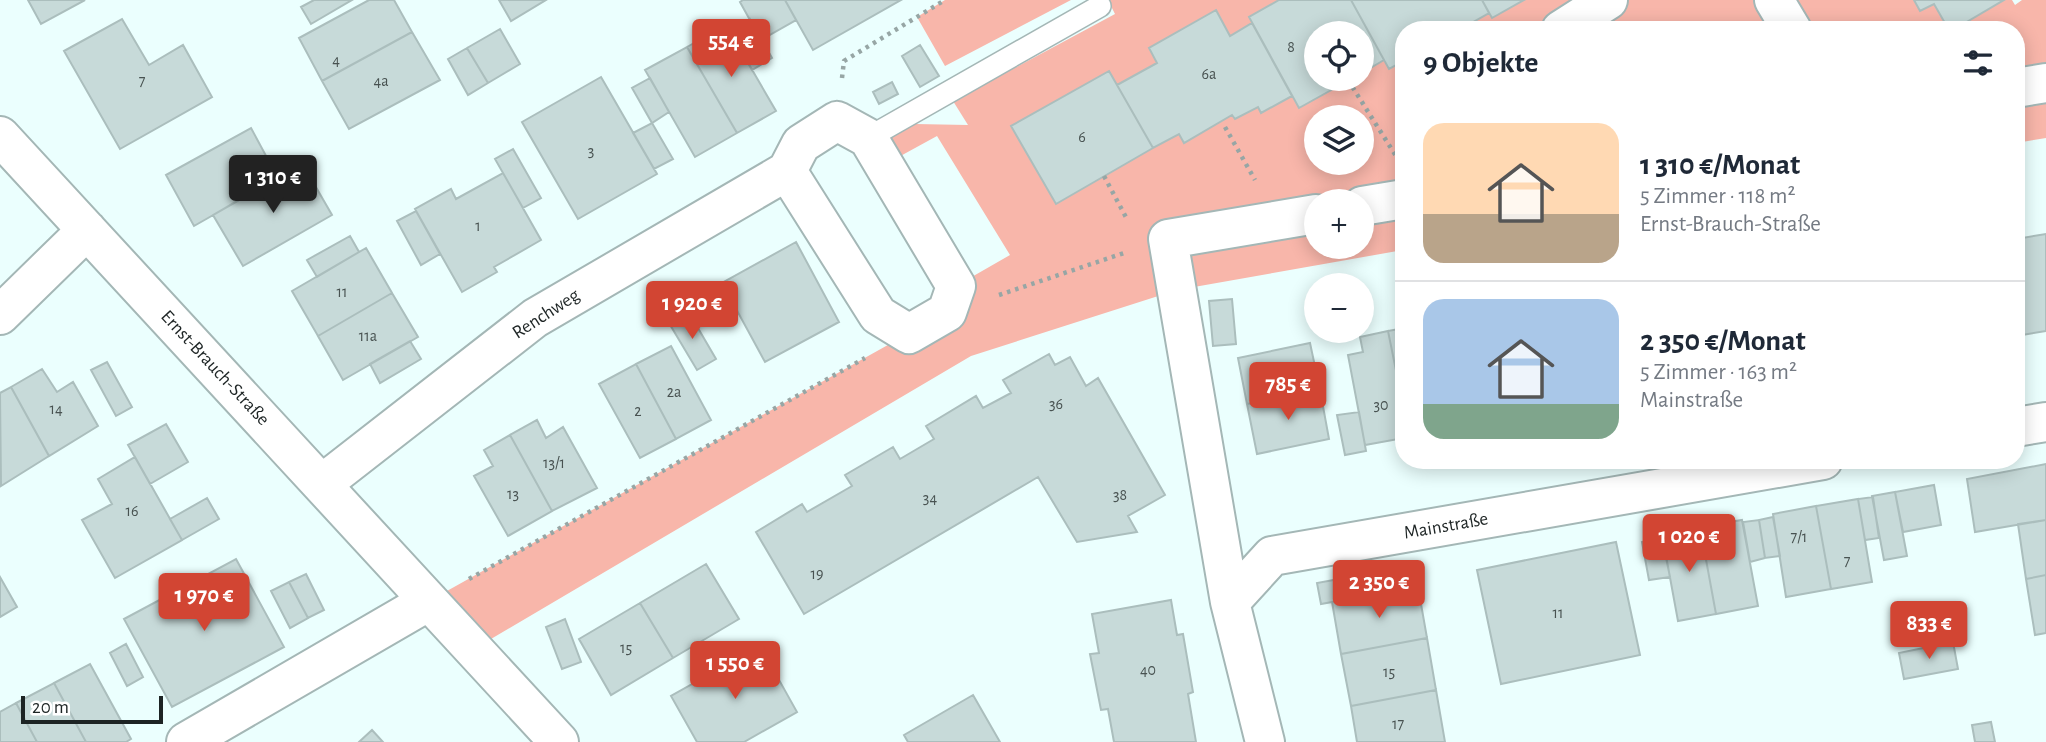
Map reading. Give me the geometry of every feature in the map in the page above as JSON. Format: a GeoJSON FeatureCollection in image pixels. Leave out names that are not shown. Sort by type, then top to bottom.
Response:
{"type":"FeatureCollection","features":[{"type":"Feature","properties":{"kind":"street"},"geometry":{"type":"LineString","coordinates":[[1574,21],[1608,0]]}},
{"type":"Feature","properties":{"kind":"street"},"geometry":{"type":"LineString","coordinates":[[1774,0],[1787,21]]}},
{"type":"Feature","properties":{"kind":"street"},"geometry":{"type":"LineString","coordinates":[[2025,86],[2046,83]]}},
{"type":"Feature","properties":{"kind":"street","name":"Renchweg"},"geometry":{"type":"LineString","coordinates":[[322,484],[535,318],[787,171],[801,144],[852,129]]}},
{"type":"Feature","properties":{"kind":"street"},"geometry":{"type":"LineString","coordinates":[[787,171],[878,315],[909,334],[947,312],[956,286],[852,129]]}},
{"type":"Feature","properties":{"kind":"street","name":"Ernst-Brauch-Straße"},"geometry":{"type":"LineString","coordinates":[[0,136],[559,742]]}},
{"type":"Feature","properties":{"kind":"street"},"geometry":{"type":"LineString","coordinates":[[1374,204],[1395,200]]}},
{"type":"Feature","properties":{"kind":"street"},"geometry":{"type":"LineString","coordinates":[[1265,742],[1230,602],[1155,243],[1304,216]]}},
{"type":"Feature","properties":{"kind":"street"},"geometry":{"type":"LineString","coordinates":[[0,315],[87,230]]}},
{"type":"Feature","properties":{"kind":"street"},"geometry":{"type":"LineString","coordinates":[[2025,426],[2046,422]]}},
{"type":"Feature","properties":{"kind":"street","name":"Mainstraße"},"geometry":{"type":"LineString","coordinates":[[1230,602],[1272,556],[1771,469]]}},
{"type":"Feature","properties":{"kind":"street"},"geometry":{"type":"LineString","coordinates":[[186,742],[429,601]]}},
{"type":"Feature","properties":{"kind":"lane"},"geometry":{"type":"LineString","coordinates":[[852,129],[1100,6]]}},
{"type":"Feature","properties":{"kind":"path"},"geometry":{"type":"LineString","coordinates":[[852,129],[844,61],[945,0]]}},
{"type":"Feature","properties":{"kind":"path"},"geometry":{"type":"LineString","coordinates":[[1355,91],[1395,153]]}},
{"type":"Feature","properties":{"kind":"path"},"geometry":{"type":"LineString","coordinates":[[1225,127],[1278,221]]}},
{"type":"Feature","properties":{"kind":"path"},"geometry":{"type":"LineString","coordinates":[[947,312],[1155,243],[1104,176]]}},
{"type":"Feature","properties":{"kind":"path"},"geometry":{"type":"LineString","coordinates":[[429,601],[875,353]]}},
{"type":"Feature","properties":{"kind":"shaded area"},"geometry":{"type":"Polygon","coordinates":[[[945,0],[1071,0],[945,66],[917,17],[945,0]]]}},
{"type":"Feature","properties":{"kind":"shaded area"},"geometry":{"type":"Polygon","coordinates":[[[1108,0],[1914,0],[1920,11],[1934,4],[1944,21],[1395,21],[1395,251],[1374,255],[1374,189],[1304,189],[1304,259],[1352,259],[1177,290],[971,356],[474,649],[429,601],[947,312],[956,286],[1010,255],[937,136],[884,165],[873,146],[915,124],[968,125],[953,101],[1115,14],[1108,0]]]}},
{"type":"Feature","properties":{"kind":"shaded area"},"geometry":{"type":"Polygon","coordinates":[[[2004,0],[2012,0],[2015,5],[2022,0],[2046,0],[2046,138],[2025,142],[2025,21],[1968,21],[2004,0]]]}},
{"type":"Feature","properties":{"kind":"building"},"geometry":{"type":"Polygon","coordinates":[[[28,0],[85,0],[41,24],[28,0]]]}},
{"type":"Feature","properties":{"kind":"building"},"geometry":{"type":"Polygon","coordinates":[[[314,0],[352,0],[311,24],[301,7],[314,0]]]}},
{"type":"Feature","properties":{"kind":"building"},"geometry":{"type":"Polygon","coordinates":[[[369,0],[394,0],[412,32],[322,81],[299,38],[369,0]]]}},
{"type":"Feature","properties":{"kind":"building"},"geometry":{"type":"Polygon","coordinates":[[[499,0],[546,0],[511,21],[499,0]]]}},
{"type":"Feature","properties":{"kind":"building"},"geometry":{"type":"Polygon","coordinates":[[[785,0],[796,20],[761,40],[740,2],[785,0]]]}},
{"type":"Feature","properties":{"kind":"building"},"geometry":{"type":"Polygon","coordinates":[[[785,0],[901,0],[813,50],[785,0]]]}},
{"type":"Feature","properties":{"kind":"building"},"geometry":{"type":"Polygon","coordinates":[[[1279,0],[1351,0],[1363,21],[1304,21],[1304,91],[1329,91],[1299,108],[1249,17],[1279,0]]]}},
{"type":"Feature","properties":{"kind":"building"},"geometry":{"type":"Polygon","coordinates":[[[1351,0],[1482,0],[1489,13],[1475,21],[1395,21],[1395,66],[1389,69],[1374,42],[1374,21],[1363,21],[1351,0]]]}},
{"type":"Feature","properties":{"kind":"building"},"geometry":{"type":"Polygon","coordinates":[[[1482,0],[1524,0],[1492,18],[1482,0]]]}},
{"type":"Feature","properties":{"kind":"building"},"geometry":{"type":"Polygon","coordinates":[[[1914,0],[2004,0],[1968,21],[1944,21],[1934,4],[1920,11],[1914,0]]]}},
{"type":"Feature","properties":{"kind":"building"},"geometry":{"type":"Polygon","coordinates":[[[1216,10],[1230,36],[1252,23],[1292,96],[1261,113],[1258,107],[1235,119],[1232,115],[1184,143],[1179,134],[1153,148],[1117,85],[1157,63],[1149,48],[1216,10]]]}},
{"type":"Feature","properties":{"kind":"building"},"geometry":{"type":"Polygon","coordinates":[[[122,19],[149,65],[183,45],[212,97],[120,149],[64,51],[122,19]]]}},
{"type":"Feature","properties":{"kind":"building"},"geometry":{"type":"Polygon","coordinates":[[[750,19],[772,58],[752,70],[730,31],[750,19]]]}},
{"type":"Feature","properties":{"kind":"building"},"geometry":{"type":"Polygon","coordinates":[[[726,25],[776,111],[737,133],[687,47],[726,25]]]}},
{"type":"Feature","properties":{"kind":"building"},"geometry":{"type":"Polygon","coordinates":[[[500,29],[520,64],[488,83],[467,48],[500,29]]]}},
{"type":"Feature","properties":{"kind":"building"},"geometry":{"type":"Polygon","coordinates":[[[412,32],[440,80],[349,129],[322,81],[412,32]]]}},
{"type":"Feature","properties":{"kind":"building"},"geometry":{"type":"Polygon","coordinates":[[[1374,42],[1384,60],[1374,66],[1374,42]]]}},
{"type":"Feature","properties":{"kind":"building"},"geometry":{"type":"Polygon","coordinates":[[[920,45],[939,76],[920,87],[902,56],[920,45]]]}},
{"type":"Feature","properties":{"kind":"building"},"geometry":{"type":"Polygon","coordinates":[[[687,47],[737,133],[695,157],[645,70],[687,47]]]}},
{"type":"Feature","properties":{"kind":"building"},"geometry":{"type":"Polygon","coordinates":[[[467,48],[488,83],[468,95],[448,59],[467,48]]]}},
{"type":"Feature","properties":{"kind":"building"},"geometry":{"type":"Polygon","coordinates":[[[1109,71],[1153,148],[1056,204],[1011,126],[1109,71]]]}},
{"type":"Feature","properties":{"kind":"building"},"geometry":{"type":"Polygon","coordinates":[[[601,77],[657,174],[578,219],[522,122],[601,77]]]}},
{"type":"Feature","properties":{"kind":"building"},"geometry":{"type":"Polygon","coordinates":[[[650,78],[669,112],[652,123],[632,88],[650,78]]]}},
{"type":"Feature","properties":{"kind":"building"},"geometry":{"type":"Polygon","coordinates":[[[892,82],[898,94],[879,104],[873,92],[892,82]]]}},
{"type":"Feature","properties":{"kind":"building"},"geometry":{"type":"Polygon","coordinates":[[[652,123],[673,159],[654,169],[633,133],[652,123]]]}},
{"type":"Feature","properties":{"kind":"building"},"geometry":{"type":"Polygon","coordinates":[[[251,128],[278,178],[194,226],[166,175],[251,128]]]}},
{"type":"Feature","properties":{"kind":"building"},"geometry":{"type":"Polygon","coordinates":[[[513,149],[541,198],[523,208],[495,159],[513,149]]]}},
{"type":"Feature","properties":{"kind":"building"},"geometry":{"type":"Polygon","coordinates":[[[302,163],[332,215],[243,266],[213,215],[302,163]]]}},
{"type":"Feature","properties":{"kind":"building"},"geometry":{"type":"Polygon","coordinates":[[[503,173],[541,240],[494,267],[497,272],[462,292],[415,209],[451,189],[456,199],[503,173]]]}},
{"type":"Feature","properties":{"kind":"building"},"geometry":{"type":"Polygon","coordinates":[[[416,211],[440,254],[421,265],[397,221],[416,211]]]}},
{"type":"Feature","properties":{"kind":"building"},"geometry":{"type":"Polygon","coordinates":[[[2046,234],[2046,331],[2025,334],[2025,238],[2046,234]]]}},
{"type":"Feature","properties":{"kind":"building"},"geometry":{"type":"Polygon","coordinates":[[[350,236],[359,252],[317,277],[307,260],[350,236]]]}},
{"type":"Feature","properties":{"kind":"building"},"geometry":{"type":"Polygon","coordinates":[[[796,242],[839,322],[765,362],[722,283],[796,242]]]}},
{"type":"Feature","properties":{"kind":"building"},"geometry":{"type":"Polygon","coordinates":[[[366,248],[392,293],[318,336],[292,291],[366,248]]]}},
{"type":"Feature","properties":{"kind":"building"},"geometry":{"type":"Polygon","coordinates":[[[392,293],[418,337],[343,380],[318,336],[392,293]]]}},
{"type":"Feature","properties":{"kind":"building"},"geometry":{"type":"Polygon","coordinates":[[[1232,299],[1236,344],[1213,346],[1209,301],[1232,299]]]}},
{"type":"Feature","properties":{"kind":"building"},"geometry":{"type":"Polygon","coordinates":[[[688,311],[716,359],[697,370],[669,323],[688,311]]]}},
{"type":"Feature","properties":{"kind":"building"},"geometry":{"type":"Polygon","coordinates":[[[1395,330],[1395,366],[1388,331],[1395,330]]]}},
{"type":"Feature","properties":{"kind":"building"},"geometry":{"type":"Polygon","coordinates":[[[1388,331],[1395,366],[1395,440],[1365,445],[1348,355],[1363,352],[1361,343],[1374,343],[1374,334],[1388,331]]]}},
{"type":"Feature","properties":{"kind":"building"},"geometry":{"type":"Polygon","coordinates":[[[410,341],[421,359],[380,383],[370,364],[410,341]]]}},
{"type":"Feature","properties":{"kind":"building"},"geometry":{"type":"Polygon","coordinates":[[[1310,343],[1320,390],[1247,404],[1238,358],[1310,343]]]}},
{"type":"Feature","properties":{"kind":"building"},"geometry":{"type":"Polygon","coordinates":[[[671,346],[711,420],[676,439],[636,364],[671,346]]]}},
{"type":"Feature","properties":{"kind":"building"},"geometry":{"type":"Polygon","coordinates":[[[1049,354],[1055,365],[1070,357],[1086,386],[1098,378],[1165,495],[1128,516],[1137,532],[1077,542],[1038,477],[804,614],[756,532],[802,504],[807,512],[852,486],[845,475],[893,447],[900,459],[934,439],[926,426],[976,396],[983,408],[1011,393],[1003,380],[1049,354]]]}},
{"type":"Feature","properties":{"kind":"building"},"geometry":{"type":"Polygon","coordinates":[[[107,362],[132,407],[116,416],[91,370],[107,362]]]}},
{"type":"Feature","properties":{"kind":"building"},"geometry":{"type":"Polygon","coordinates":[[[636,364],[676,439],[640,458],[599,384],[636,364]]]}},
{"type":"Feature","properties":{"kind":"building"},"geometry":{"type":"Polygon","coordinates":[[[42,369],[57,392],[73,382],[98,426],[49,456],[11,387],[42,369]]]}},
{"type":"Feature","properties":{"kind":"building"},"geometry":{"type":"Polygon","coordinates":[[[11,387],[49,456],[1,486],[0,393],[11,387]]]}},
{"type":"Feature","properties":{"kind":"building"},"geometry":{"type":"Polygon","coordinates":[[[1320,390],[1329,439],[1257,454],[1247,404],[1320,390]]]}},
{"type":"Feature","properties":{"kind":"building"},"geometry":{"type":"Polygon","coordinates":[[[1359,412],[1366,451],[1345,455],[1337,415],[1359,412]]]}},
{"type":"Feature","properties":{"kind":"building"},"geometry":{"type":"Polygon","coordinates":[[[537,420],[546,438],[563,427],[597,488],[552,511],[510,435],[537,420]]]}},
{"type":"Feature","properties":{"kind":"building"},"geometry":{"type":"Polygon","coordinates":[[[166,424],[188,462],[150,484],[128,445],[166,424]]]}},
{"type":"Feature","properties":{"kind":"building"},"geometry":{"type":"Polygon","coordinates":[[[510,435],[552,511],[508,536],[474,476],[493,466],[484,450],[510,435]]]}},
{"type":"Feature","properties":{"kind":"building"},"geometry":{"type":"Polygon","coordinates":[[[135,457],[182,540],[115,578],[82,520],[112,504],[98,479],[135,457]]]}},
{"type":"Feature","properties":{"kind":"building"},"geometry":{"type":"Polygon","coordinates":[[[2046,464],[2046,520],[1975,532],[1967,479],[2046,464]]]}},
{"type":"Feature","properties":{"kind":"building"},"geometry":{"type":"Polygon","coordinates":[[[1934,485],[1941,525],[1903,532],[1895,492],[1934,485]]]}},
{"type":"Feature","properties":{"kind":"building"},"geometry":{"type":"Polygon","coordinates":[[[1895,492],[1907,556],[1884,560],[1872,496],[1895,492]]]}},
{"type":"Feature","properties":{"kind":"building"},"geometry":{"type":"Polygon","coordinates":[[[1873,497],[1879,538],[1865,540],[1858,499],[1873,497]]]}},
{"type":"Feature","properties":{"kind":"building"},"geometry":{"type":"Polygon","coordinates":[[[207,498],[219,519],[182,540],[170,519],[207,498]]]}},
{"type":"Feature","properties":{"kind":"building"},"geometry":{"type":"Polygon","coordinates":[[[1858,499],[1872,582],[1831,589],[1816,506],[1858,499]]]}},
{"type":"Feature","properties":{"kind":"building"},"geometry":{"type":"Polygon","coordinates":[[[1816,506],[1831,589],[1786,597],[1773,514],[1816,506]]]}},
{"type":"Feature","properties":{"kind":"building"},"geometry":{"type":"Polygon","coordinates":[[[1773,517],[1780,556],[1765,558],[1759,520],[1773,517]]]}},
{"type":"Feature","properties":{"kind":"building"},"geometry":{"type":"Polygon","coordinates":[[[1742,520],[1758,606],[1716,614],[1700,527],[1742,520]]]}},
{"type":"Feature","properties":{"kind":"building"},"geometry":{"type":"Polygon","coordinates":[[[1759,520],[1765,558],[1750,562],[1743,522],[1759,520]]]}},
{"type":"Feature","properties":{"kind":"building"},"geometry":{"type":"Polygon","coordinates":[[[2046,520],[2046,575],[2026,579],[2018,524],[2046,520]]]}},
{"type":"Feature","properties":{"kind":"building"},"geometry":{"type":"Polygon","coordinates":[[[1700,527],[1716,614],[1678,621],[1662,534],[1700,527]]]}},
{"type":"Feature","properties":{"kind":"building"},"geometry":{"type":"Polygon","coordinates":[[[1662,538],[1670,577],[1649,580],[1642,542],[1662,538]]]}},
{"type":"Feature","properties":{"kind":"building"},"geometry":{"type":"Polygon","coordinates":[[[1616,542],[1640,655],[1501,684],[1477,570],[1616,542]]]}},
{"type":"Feature","properties":{"kind":"building"},"geometry":{"type":"Polygon","coordinates":[[[236,559],[284,647],[172,707],[124,619],[236,559]]]}},
{"type":"Feature","properties":{"kind":"building"},"geometry":{"type":"Polygon","coordinates":[[[706,564],[739,619],[673,658],[640,603],[706,564]]]}},
{"type":"Feature","properties":{"kind":"building"},"geometry":{"type":"Polygon","coordinates":[[[306,574],[324,610],[308,618],[289,582],[306,574]]]}},
{"type":"Feature","properties":{"kind":"building"},"geometry":{"type":"Polygon","coordinates":[[[1361,575],[1365,596],[1321,604],[1317,583],[1361,575]]]}},
{"type":"Feature","properties":{"kind":"building"},"geometry":{"type":"Polygon","coordinates":[[[2046,575],[2046,633],[2035,635],[2026,579],[2046,575]]]}},
{"type":"Feature","properties":{"kind":"building"},"geometry":{"type":"Polygon","coordinates":[[[0,577],[17,607],[0,617],[0,577]]]}},
{"type":"Feature","properties":{"kind":"building"},"geometry":{"type":"Polygon","coordinates":[[[289,582],[308,618],[290,628],[271,591],[289,582]]]}},
{"type":"Feature","properties":{"kind":"building"},"geometry":{"type":"Polygon","coordinates":[[[1418,587],[1427,638],[1341,654],[1332,602],[1418,587]]]}},
{"type":"Feature","properties":{"kind":"building"},"geometry":{"type":"Polygon","coordinates":[[[1171,600],[1177,635],[1183,634],[1193,692],[1188,694],[1196,742],[1114,742],[1108,709],[1101,710],[1090,654],[1099,653],[1092,614],[1171,600]]]}},
{"type":"Feature","properties":{"kind":"building"},"geometry":{"type":"Polygon","coordinates":[[[640,603],[673,658],[611,695],[579,639],[640,603]]]}},
{"type":"Feature","properties":{"kind":"building"},"geometry":{"type":"Polygon","coordinates":[[[565,619],[581,662],[562,669],[546,627],[565,619]]]}},
{"type":"Feature","properties":{"kind":"building"},"geometry":{"type":"Polygon","coordinates":[[[1427,638],[1436,690],[1351,706],[1341,654],[1427,638]]]}},
{"type":"Feature","properties":{"kind":"building"},"geometry":{"type":"Polygon","coordinates":[[[1953,642],[1958,669],[1904,679],[1899,653],[1953,642]]]}},
{"type":"Feature","properties":{"kind":"building"},"geometry":{"type":"Polygon","coordinates":[[[126,644],[143,677],[127,686],[110,653],[126,644]]]}},
{"type":"Feature","properties":{"kind":"building"},"geometry":{"type":"Polygon","coordinates":[[[760,646],[797,712],[744,742],[697,742],[671,696],[760,646]]]}},
{"type":"Feature","properties":{"kind":"building"},"geometry":{"type":"Polygon","coordinates":[[[90,664],[131,739],[126,742],[86,742],[54,683],[90,664]]]}},
{"type":"Feature","properties":{"kind":"building"},"geometry":{"type":"Polygon","coordinates":[[[54,683],[86,742],[37,742],[16,703],[54,683]]]}},
{"type":"Feature","properties":{"kind":"building"},"geometry":{"type":"Polygon","coordinates":[[[1436,690],[1445,742],[1357,742],[1351,706],[1436,690]]]}},
{"type":"Feature","properties":{"kind":"building"},"geometry":{"type":"Polygon","coordinates":[[[973,695],[1000,742],[908,742],[904,735],[973,695]]]}},
{"type":"Feature","properties":{"kind":"building"},"geometry":{"type":"Polygon","coordinates":[[[16,703],[37,742],[0,742],[0,712],[16,703]]]}},
{"type":"Feature","properties":{"kind":"building"},"geometry":{"type":"Polygon","coordinates":[[[1991,722],[1995,742],[1975,742],[1972,725],[1991,722]]]}},
{"type":"Feature","properties":{"kind":"building"},"geometry":{"type":"Polygon","coordinates":[[[372,730],[383,742],[359,742],[372,730]]]}}]}
